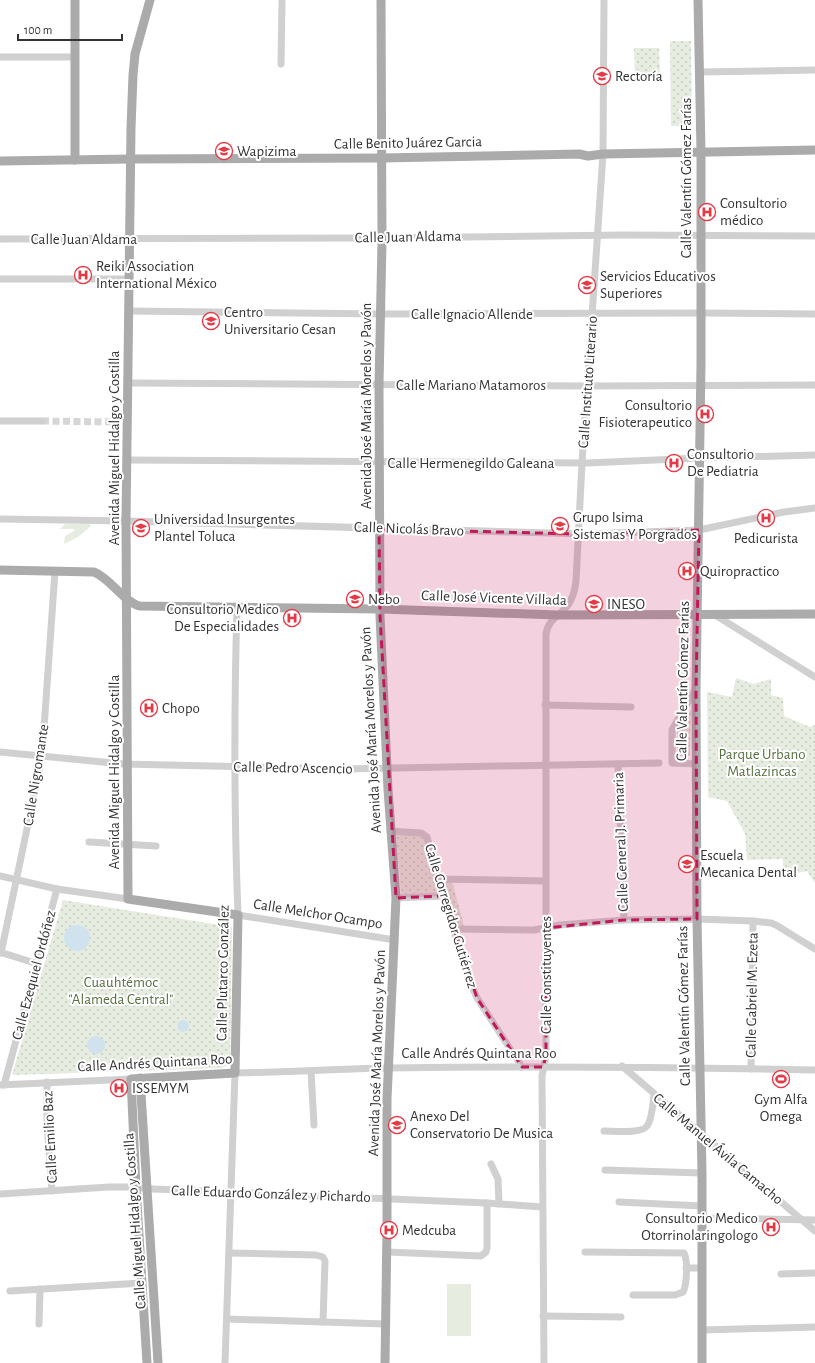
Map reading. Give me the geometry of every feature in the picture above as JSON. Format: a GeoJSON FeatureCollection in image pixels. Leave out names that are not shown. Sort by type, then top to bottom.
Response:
{"type":"FeatureCollection","features":[{"type":"Feature","properties":{"kind":"main road"},"geometry":{"type":"LineString","coordinates":[[75,0],[75,160]]}},
{"type":"Feature","properties":{"kind":"main road","name":"Avenida Miguel Hidalgo y Costilla"},"geometry":{"type":"LineString","coordinates":[[128,899],[127,460],[124,422],[128,383],[130,159],[133,66],[138,40],[150,0]]}},
{"type":"Feature","properties":{"kind":"main road","name":"Avenida José María Morelos y Pavón"},"geometry":{"type":"LineString","coordinates":[[382,0],[382,238],[379,385],[380,608],[386,768],[396,898],[388,1068],[385,1363]]}},
{"type":"Feature","properties":{"kind":"main road","name":"Calle Valentín Gómez Farías"},"geometry":{"type":"LineString","coordinates":[[698,0],[701,152],[701,313],[696,764],[700,1134],[702,1173],[702,1363]]}},
{"type":"Feature","properties":{"kind":"main road","name":"Calle Benito Juárez Garcia"},"geometry":{"type":"LineString","coordinates":[[0,161],[382,158],[579,154],[588,156],[603,154],[815,150]]}},
{"type":"Feature","properties":{"kind":"main road"},"geometry":{"type":"LineString","coordinates":[[0,570],[90,571],[97,573],[128,599]]}},
{"type":"Feature","properties":{"kind":"main road","name":"Calle José Vicente Villada"},"geometry":{"type":"LineString","coordinates":[[128,599],[133,604],[140,606],[380,608],[558,615],[715,616],[815,614]]}},
{"type":"Feature","properties":{"kind":"main road","name":"Calle Melchor Ocampo"},"geometry":{"type":"LineString","coordinates":[[128,899],[238,915]]}},
{"type":"Feature","properties":{"kind":"main road","name":"Calle Plutarco González"},"geometry":{"type":"LineString","coordinates":[[235,1073],[238,915]]}},
{"type":"Feature","properties":{"kind":"main road","name":"Calle Andrés Quintana Roo"},"geometry":{"type":"LineString","coordinates":[[136,1078],[235,1073]]}},
{"type":"Feature","properties":{"kind":"main road","name":"Calle Miguel Hidalgo y Costilla"},"geometry":{"type":"LineString","coordinates":[[136,1078],[136,1187],[147,1363]]}},
{"type":"Feature","properties":{"kind":"main road","name":"Calle Miguel Hidalgo y Costilla"},"geometry":{"type":"LineString","coordinates":[[136,1078],[146,1188],[158,1363]]}},
{"type":"Feature","properties":{"kind":"street"},"geometry":{"type":"LineString","coordinates":[[281,64],[282,0]]}},
{"type":"Feature","properties":{"kind":"street","name":"Calle Instituto Literario"},"geometry":{"type":"LineString","coordinates":[[558,615],[568,605],[574,594],[579,534],[582,463],[603,154],[604,0]]}},
{"type":"Feature","properties":{"kind":"street"},"geometry":{"type":"LineString","coordinates":[[0,57],[75,57]]}},
{"type":"Feature","properties":{"kind":"street"},"geometry":{"type":"LineString","coordinates":[[699,72],[815,70]]}},
{"type":"Feature","properties":{"kind":"street","name":"Calle Juan Aldama"},"geometry":{"type":"LineString","coordinates":[[0,239],[382,238],[597,235],[815,236]]}},
{"type":"Feature","properties":{"kind":"street"},"geometry":{"type":"LineString","coordinates":[[0,279],[129,279]]}},
{"type":"Feature","properties":{"kind":"street","name":"Calle Ignacio Allende"},"geometry":{"type":"LineString","coordinates":[[129,311],[380,314],[815,314]]}},
{"type":"Feature","properties":{"kind":"street","name":"Calle Mariano Matamoros"},"geometry":{"type":"LineString","coordinates":[[128,383],[588,386],[815,385]]}},
{"type":"Feature","properties":{"kind":"street"},"geometry":{"type":"LineString","coordinates":[[0,421],[42,421]]}},
{"type":"Feature","properties":{"kind":"street","name":"Calle Hermenegildo Galeana"},"geometry":{"type":"LineString","coordinates":[[127,460],[582,463],[815,455]]}},
{"type":"Feature","properties":{"kind":"street","name":"Calle Nicolás Bravo"},"geometry":{"type":"LineString","coordinates":[[0,519],[126,521],[579,534],[699,530],[784,512],[815,508]]}},
{"type":"Feature","properties":{"kind":"street","name":"Calle Nigromante"},"geometry":{"type":"LineString","coordinates":[[1,952],[42,757],[55,570]]}},
{"type":"Feature","properties":{"kind":"street","name":"Calle Plutarco González"},"geometry":{"type":"LineString","coordinates":[[237,607],[235,817],[238,915]]}},
{"type":"Feature","properties":{"kind":"street","name":"Calle Constituyentes"},"geometry":{"type":"LineString","coordinates":[[544,1363],[542,1076],[546,1056],[546,629],[551,620],[558,615]]}},
{"type":"Feature","properties":{"kind":"street"},"geometry":{"type":"LineString","coordinates":[[715,616],[815,677]]}},
{"type":"Feature","properties":{"kind":"street"},"geometry":{"type":"LineString","coordinates":[[696,690],[672,730],[672,763],[696,764]]}},
{"type":"Feature","properties":{"kind":"street"},"geometry":{"type":"LineString","coordinates":[[545,705],[631,707]]}},
{"type":"Feature","properties":{"kind":"street","name":"Calle Pedro Ascencio"},"geometry":{"type":"LineString","coordinates":[[0,752],[128,764],[344,769],[659,763]]}},
{"type":"Feature","properties":{"kind":"street","name":"Calle General J. Primaria"},"geometry":{"type":"LineString","coordinates":[[618,764],[624,920]]}},
{"type":"Feature","properties":{"kind":"street","name":"Calle Corregidor Gutiérrez"},"geometry":{"type":"LineString","coordinates":[[390,831],[419,833],[426,836],[466,971],[477,998],[522,1067]]}},
{"type":"Feature","properties":{"kind":"street"},"geometry":{"type":"LineString","coordinates":[[89,842],[156,846]]}},
{"type":"Feature","properties":{"kind":"street","name":"Calle Melchor Ocampo"},"geometry":{"type":"LineString","coordinates":[[0,876],[57,889],[128,899]]}},
{"type":"Feature","properties":{"kind":"street"},"geometry":{"type":"LineString","coordinates":[[438,879],[545,881]]}},
{"type":"Feature","properties":{"kind":"street","name":"Calle Ezequiel Ordóñez"},"geometry":{"type":"LineString","coordinates":[[2,1085],[38,964],[57,889]]}},
{"type":"Feature","properties":{"kind":"street"},"geometry":{"type":"LineString","coordinates":[[396,898],[443,896]]}},
{"type":"Feature","properties":{"kind":"street","name":"Calle Melchor Ocampo"},"geometry":{"type":"LineString","coordinates":[[238,915],[395,940]]}},
{"type":"Feature","properties":{"kind":"street"},"geometry":{"type":"LineString","coordinates":[[454,929],[528,930],[560,925],[624,920],[697,919],[753,921],[776,925],[815,949]]}},
{"type":"Feature","properties":{"kind":"street","name":"Calle Gabriel M. Ezeta"},"geometry":{"type":"LineString","coordinates":[[751,1069],[753,921]]}},
{"type":"Feature","properties":{"kind":"street"},"geometry":{"type":"LineString","coordinates":[[1,952],[38,964]]}},
{"type":"Feature","properties":{"kind":"street","name":"Calle Andrés Quintana Roo"},"geometry":{"type":"LineString","coordinates":[[235,1073],[388,1068],[622,1066],[815,1070]]}},
{"type":"Feature","properties":{"kind":"street","name":"Calle Manuel Ávila Camacho"},"geometry":{"type":"LineString","coordinates":[[622,1066],[654,1095],[815,1231]]}},
{"type":"Feature","properties":{"kind":"street"},"geometry":{"type":"LineString","coordinates":[[312,1070],[314,1124]]}},
{"type":"Feature","properties":{"kind":"street","name":"Calle Plutarco González"},"geometry":{"type":"LineString","coordinates":[[225,1363],[235,1073]]}},
{"type":"Feature","properties":{"kind":"street","name":"Calle Andrés Quintana Roo"},"geometry":{"type":"LineString","coordinates":[[2,1085],[136,1078]]}},
{"type":"Feature","properties":{"kind":"street","name":"Calle Emilio Baz"},"geometry":{"type":"LineString","coordinates":[[47,1082],[48,1130],[52,1191]]}},
{"type":"Feature","properties":{"kind":"street"},"geometry":{"type":"LineString","coordinates":[[604,1131],[637,1131],[645,1128],[649,1123],[654,1095]]}},
{"type":"Feature","properties":{"kind":"street"},"geometry":{"type":"LineString","coordinates":[[490,1164],[498,1179],[499,1204]]}},
{"type":"Feature","properties":{"kind":"street"},"geometry":{"type":"LineString","coordinates":[[605,1170],[702,1173]]}},
{"type":"Feature","properties":{"kind":"street","name":"Calle Eduardo González y Pichardo"},"geometry":{"type":"LineString","coordinates":[[0,1194],[109,1187],[136,1187],[487,1203],[542,1208]]}},
{"type":"Feature","properties":{"kind":"street"},"geometry":{"type":"LineString","coordinates":[[619,1202],[702,1206]]}},
{"type":"Feature","properties":{"kind":"street"},"geometry":{"type":"LineString","coordinates":[[387,1252],[480,1256],[486,1252],[487,1248],[487,1203]]}},
{"type":"Feature","properties":{"kind":"street"},"geometry":{"type":"LineString","coordinates":[[702,1218],[815,1220]]}},
{"type":"Feature","properties":{"kind":"street"},"geometry":{"type":"LineString","coordinates":[[585,1252],[684,1253],[686,1256],[685,1287],[681,1294],[633,1295]]}},
{"type":"Feature","properties":{"kind":"street"},"geometry":{"type":"LineString","coordinates":[[229,1253],[321,1256],[325,1261],[323,1322]]}},
{"type":"Feature","properties":{"kind":"street"},"geometry":{"type":"LineString","coordinates":[[686,1268],[702,1268]]}},
{"type":"Feature","properties":{"kind":"street"},"geometry":{"type":"LineString","coordinates":[[781,1274],[815,1273]]}},
{"type":"Feature","properties":{"kind":"street"},"geometry":{"type":"LineString","coordinates":[[10,1290],[142,1284]]}},
{"type":"Feature","properties":{"kind":"street"},"geometry":{"type":"LineString","coordinates":[[39,1324],[40,1289]]}},
{"type":"Feature","properties":{"kind":"street"},"geometry":{"type":"LineString","coordinates":[[544,1316],[621,1317]]}},
{"type":"Feature","properties":{"kind":"street"},"geometry":{"type":"LineString","coordinates":[[227,1319],[386,1324]]}},
{"type":"Feature","properties":{"kind":"street"},"geometry":{"type":"LineString","coordinates":[[702,1330],[815,1327]]}},
{"type":"Feature","properties":{"kind":"highlighted area"},"geometry":{"type":"Polygon","coordinates":[[[379,529],[579,534],[699,530],[696,690],[697,919],[624,920],[546,928],[546,1056],[543,1067],[522,1067],[477,998],[443,896],[396,898],[380,616],[379,529]]]}},
{"type":"Feature","properties":{"kind":"green space"},"geometry":{"type":"Polygon","coordinates":[[[670,41],[691,41],[692,125],[671,126],[670,41]]]}},
{"type":"Feature","properties":{"kind":"green space"},"geometry":{"type":"Polygon","coordinates":[[[634,48],[659,48],[660,73],[635,74],[634,48]]]}},
{"type":"Feature","properties":{"kind":"green space"},"geometry":{"type":"Polygon","coordinates":[[[65,524],[90,524],[91,526],[78,537],[64,544],[65,536],[74,531],[74,529],[60,529],[65,524]]]}},
{"type":"Feature","properties":{"kind":"green space","name":"Parque Urbano Matlazincas"},"geometry":{"type":"Polygon","coordinates":[[[736,678],[753,684],[771,679],[771,695],[783,698],[784,716],[810,727],[815,725],[815,883],[807,871],[783,876],[783,859],[747,860],[745,834],[727,801],[708,797],[707,692],[732,697],[736,678]]]}},
{"type":"Feature","properties":{"kind":"green space"},"geometry":{"type":"Polygon","coordinates":[[[691,710],[690,756],[677,756],[677,730],[691,710]]]}},
{"type":"Feature","properties":{"kind":"green space"},"geometry":{"type":"Polygon","coordinates":[[[396,834],[424,836],[439,893],[401,895],[396,834]]]}},
{"type":"Feature","properties":{"kind":"green space"},"geometry":{"type":"Polygon","coordinates":[[[452,881],[464,926],[456,926],[443,882],[452,881]]]}},
{"type":"Feature","properties":{"kind":"green space","name":"Cuauhtémoc \"Alameda Central\""},"geometry":{"type":"Polygon","coordinates":[[[63,900],[232,927],[230,1063],[222,1068],[12,1075],[63,900]]]}},
{"type":"Feature","properties":{"kind":"green space"},"geometry":{"type":"Polygon","coordinates":[[[447,1284],[471,1284],[471,1336],[447,1336],[447,1284]]]}},
{"type":"Feature","properties":{"kind":"water"},"geometry":{"type":"Polygon","coordinates":[[[77,925],[86,929],[90,938],[86,947],[77,951],[68,947],[64,938],[68,929],[77,925]]]}},
{"type":"Feature","properties":{"kind":"water"},"geometry":{"type":"Polygon","coordinates":[[[181,1020],[185,1020],[189,1026],[185,1032],[181,1032],[177,1028],[177,1024],[181,1020]]]}},
{"type":"Feature","properties":{"kind":"water"},"geometry":{"type":"Polygon","coordinates":[[[96,1036],[102,1039],[105,1045],[102,1051],[96,1054],[90,1051],[87,1045],[90,1039],[96,1036]]]}},
{"type":"Feature","properties":{"kind":"tunnel"},"geometry":{"type":"LineString","coordinates":[[42,421],[120,422]]}},
{"type":"Feature","properties":{"kind":"place","name":"Rectoría"},"geometry":{"type":"Point","coordinates":[602,76]}},
{"type":"Feature","properties":{"kind":"place","name":"Wapizima"},"geometry":{"type":"Point","coordinates":[224,151]}},
{"type":"Feature","properties":{"kind":"place","name":"Consultorio médico"},"geometry":{"type":"Point","coordinates":[707,212]}},
{"type":"Feature","properties":{"kind":"place","name":"Reiki Association International México"},"geometry":{"type":"Point","coordinates":[83,275]}},
{"type":"Feature","properties":{"kind":"place","name":"Servicios Educativos Superiores"},"geometry":{"type":"Point","coordinates":[587,285]}},
{"type":"Feature","properties":{"kind":"place","name":"Centro Universitario Cesan"},"geometry":{"type":"Point","coordinates":[211,321]}},
{"type":"Feature","properties":{"kind":"place","name":"Consultorio Fisioterapeutico"},"geometry":{"type":"Point","coordinates":[705,414]}},
{"type":"Feature","properties":{"kind":"place","name":"Consultorio De Pediatria"},"geometry":{"type":"Point","coordinates":[674,463]}},
{"type":"Feature","properties":{"kind":"place","name":"Pedicurista"},"geometry":{"type":"Point","coordinates":[766,518]}},
{"type":"Feature","properties":{"kind":"place","name":"Grupo Isima Sistemas Y Porgrados"},"geometry":{"type":"Point","coordinates":[560,526]}},
{"type":"Feature","properties":{"kind":"place","name":"Universidad Insurgentes Plantel Toluca"},"geometry":{"type":"Point","coordinates":[141,528]}},
{"type":"Feature","properties":{"kind":"place","name":"Quiropractico"},"geometry":{"type":"Point","coordinates":[687,571]}},
{"type":"Feature","properties":{"kind":"place","name":"Nebo"},"geometry":{"type":"Point","coordinates":[355,599]}},
{"type":"Feature","properties":{"kind":"place","name":"INESO"},"geometry":{"type":"Point","coordinates":[594,604]}},
{"type":"Feature","properties":{"kind":"place","name":"Consultorio Medico De Especialidades"},"geometry":{"type":"Point","coordinates":[292,618]}},
{"type":"Feature","properties":{"kind":"place","name":"Chopo"},"geometry":{"type":"Point","coordinates":[149,708]}},
{"type":"Feature","properties":{"kind":"place","name":"Escuela Mecanica Dental"},"geometry":{"type":"Point","coordinates":[687,864]}},
{"type":"Feature","properties":{"kind":"place","name":"Gym Alfa Omega"},"geometry":{"type":"Point","coordinates":[781,1079]}},
{"type":"Feature","properties":{"kind":"place","name":"ISSEMYM"},"geometry":{"type":"Point","coordinates":[119,1088]}},
{"type":"Feature","properties":{"kind":"place","name":"Anexo Del Conservatorio De Musica"},"geometry":{"type":"Point","coordinates":[397,1125]}},
{"type":"Feature","properties":{"kind":"place","name":"Consultorio Medico Otorrinolaringologo"},"geometry":{"type":"Point","coordinates":[771,1227]}},
{"type":"Feature","properties":{"kind":"place","name":"Medcuba"},"geometry":{"type":"Point","coordinates":[389,1230]}}]}
